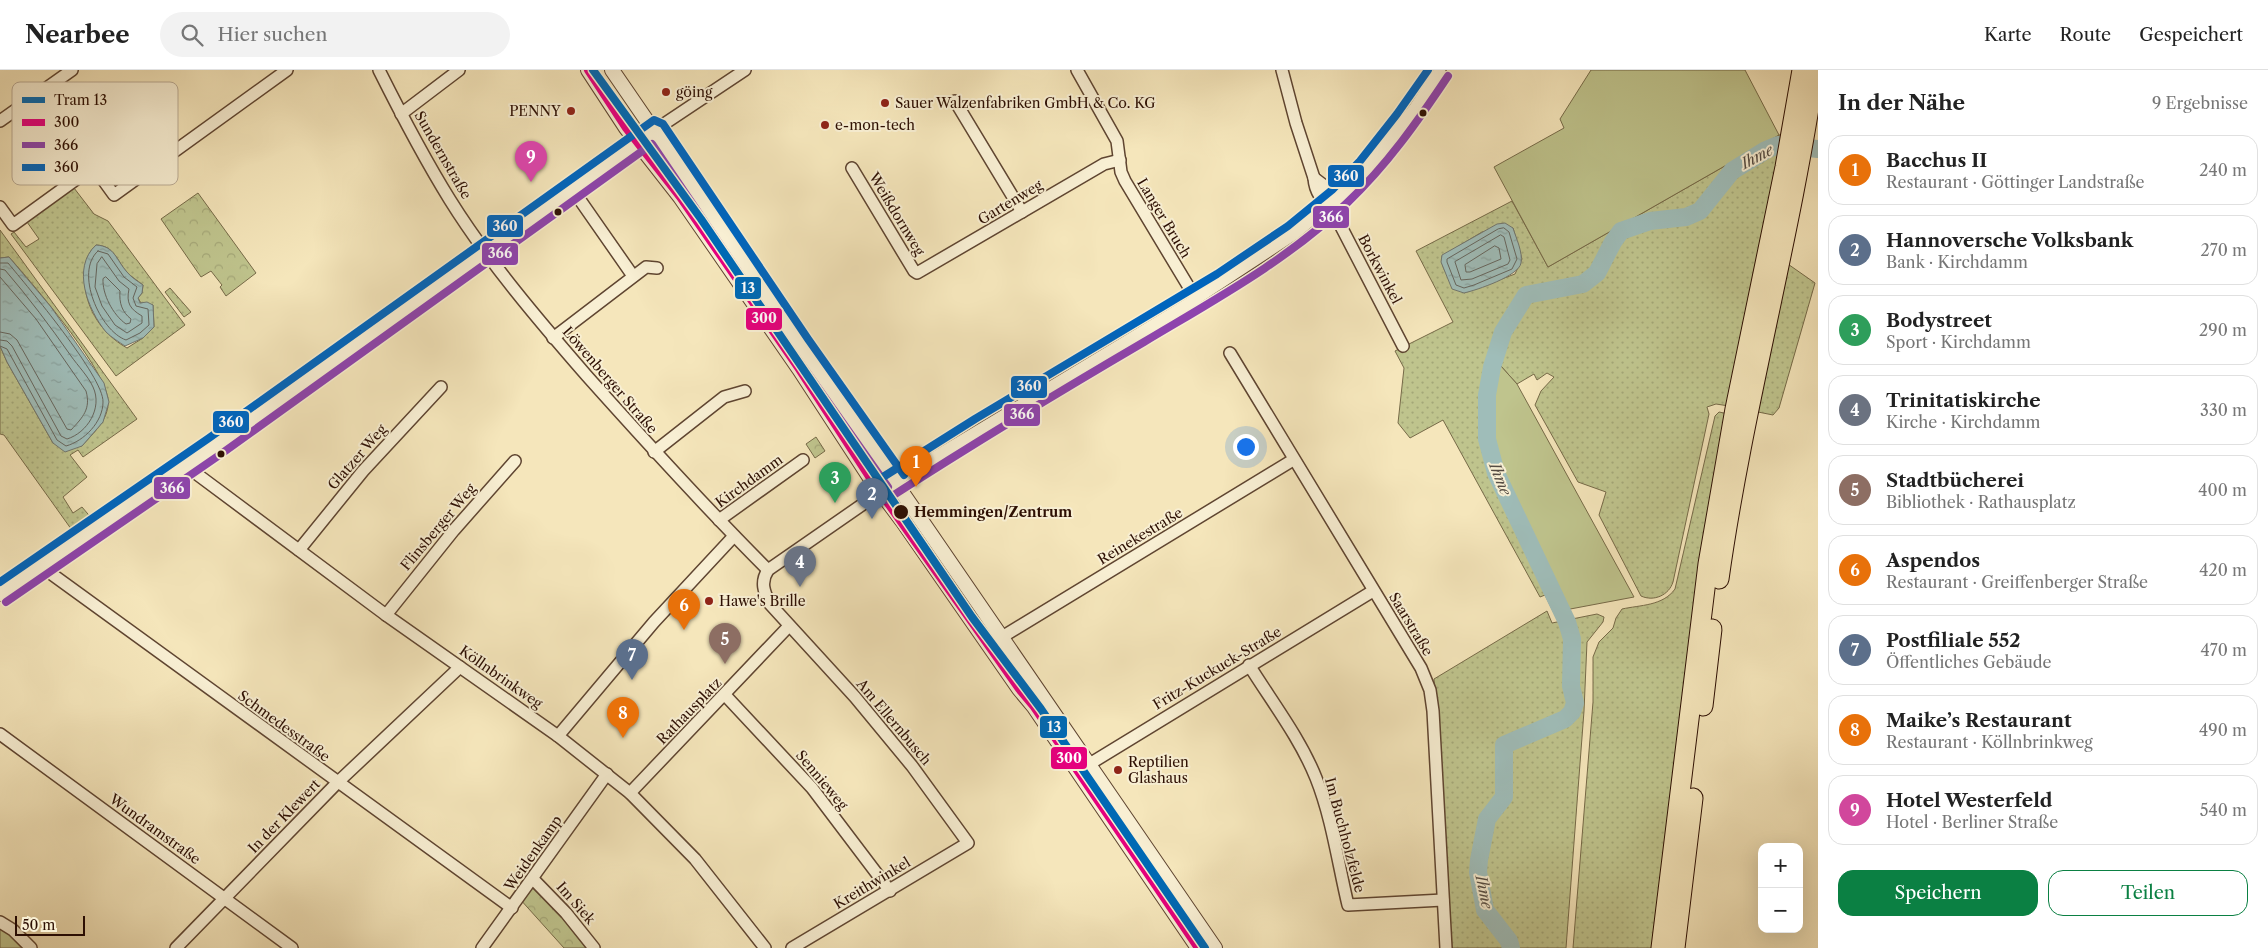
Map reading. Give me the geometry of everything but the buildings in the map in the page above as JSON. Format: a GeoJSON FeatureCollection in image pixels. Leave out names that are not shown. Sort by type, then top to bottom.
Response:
{"type":"FeatureCollection","features":[{"type":"Feature","properties":{"kind":"highway"},"geometry":{"type":"LineString","coordinates":[[1799,129],[1802,70]]}},
{"type":"Feature","properties":{"kind":"highway"},"geometry":{"type":"LineString","coordinates":[[1675,948],[1684,888],[1708,661],[1721,565],[1799,129],[1815,70]]}},
{"type":"Feature","properties":{"kind":"highway"},"geometry":{"type":"LineString","coordinates":[[1661,948],[1708,564],[1735,409],[1792,169]]}},
{"type":"Feature","properties":{"kind":"street"},"geometry":{"type":"LineString","coordinates":[[55,82],[72,70]]}},
{"type":"Feature","properties":{"kind":"street"},"geometry":{"type":"LineString","coordinates":[[178,148],[286,70]]}},
{"type":"Feature","properties":{"kind":"street","name":"Sundernstraße"},"geometry":{"type":"LineString","coordinates":[[380,70],[401,114],[450,200],[487,252]]}},
{"type":"Feature","properties":{"kind":"street"},"geometry":{"type":"LineString","coordinates":[[401,114],[459,70]]}},
{"type":"Feature","properties":{"kind":"street"},"geometry":{"type":"LineString","coordinates":[[588,70],[647,136],[800,345],[889,486],[1083,768],[1215,948]]}},
{"type":"Feature","properties":{"kind":"street"},"geometry":{"type":"LineString","coordinates":[[612,70],[680,197],[837,426],[870,478],[889,486],[1002,637],[1198,948]]}},
{"type":"Feature","properties":{"kind":"street"},"geometry":{"type":"LineString","coordinates":[[0,594],[186,466],[647,136],[744,70]]}},
{"type":"Feature","properties":{"kind":"street","name":"Langer Bruch"},"geometry":{"type":"LineString","coordinates":[[1077,70],[1117,141],[1121,172],[1125,182],[1196,299]]}},
{"type":"Feature","properties":{"kind":"street","name":"Borkwinkel"},"geometry":{"type":"LineString","coordinates":[[1282,70],[1318,196],[1333,211],[1403,346]]}},
{"type":"Feature","properties":{"kind":"street"},"geometry":{"type":"LineString","coordinates":[[789,626],[770,604],[763,590],[763,581],[768,570],[889,486],[1196,299],[1293,235],[1339,197],[1359,177],[1397,132],[1440,70]]}},
{"type":"Feature","properties":{"kind":"street"},"geometry":{"type":"LineString","coordinates":[[955,101],[1022,212]]}},
{"type":"Feature","properties":{"kind":"street"},"geometry":{"type":"LineString","coordinates":[[0,121],[12,113]]}},
{"type":"Feature","properties":{"kind":"street","name":"Gartenweg"},"geometry":{"type":"LineString","coordinates":[[918,273],[1104,164],[1120,160]]}},
{"type":"Feature","properties":{"kind":"street","name":"Weißdornweg"},"geometry":{"type":"LineString","coordinates":[[852,168],[914,271],[918,273]]}},
{"type":"Feature","properties":{"kind":"street"},"geometry":{"type":"LineString","coordinates":[[1314,178],[1339,197]]}},
{"type":"Feature","properties":{"kind":"street"},"geometry":{"type":"LineString","coordinates":[[0,207],[13,225],[68,185]]}},
{"type":"Feature","properties":{"kind":"street"},"geometry":{"type":"LineString","coordinates":[[106,185],[114,195],[128,185]]}},
{"type":"Feature","properties":{"kind":"street"},"geometry":{"type":"LineString","coordinates":[[573,190],[633,276]]}},
{"type":"Feature","properties":{"kind":"street","name":"Löwenberger Straße"},"geometry":{"type":"LineString","coordinates":[[487,252],[553,338],[654,452],[719,520]]}},
{"type":"Feature","properties":{"kind":"street"},"geometry":{"type":"LineString","coordinates":[[553,338],[646,266],[657,268]]}},
{"type":"Feature","properties":{"kind":"street","name":"Saarstraße"},"geometry":{"type":"LineString","coordinates":[[1230,353],[1420,668],[1432,700],[1446,948]]}},
{"type":"Feature","properties":{"kind":"street","name":"Glatzer Weg"},"geometry":{"type":"LineString","coordinates":[[299,550],[363,471],[441,387]]}},
{"type":"Feature","properties":{"kind":"street"},"geometry":{"type":"LineString","coordinates":[[654,452],[724,397],[745,391]]}},
{"type":"Feature","properties":{"kind":"street","name":"Kirchdamm"},"geometry":{"type":"LineString","coordinates":[[768,570],[719,520],[803,460]]}},
{"type":"Feature","properties":{"kind":"street","name":"Reinekestraße"},"geometry":{"type":"LineString","coordinates":[[1002,637],[1293,460]]}},
{"type":"Feature","properties":{"kind":"street","name":"Flinsberger Weg"},"geometry":{"type":"LineString","coordinates":[[386,614],[450,534],[515,461]]}},
{"type":"Feature","properties":{"kind":"street","name":"Köllnbrinkweg"},"geometry":{"type":"LineString","coordinates":[[186,466],[386,614],[558,736],[630,793],[695,859],[765,948]]}},
{"type":"Feature","properties":{"kind":"street"},"geometry":{"type":"LineString","coordinates":[[558,736],[654,622],[734,536]]}},
{"type":"Feature","properties":{"kind":"street","name":"Schmedesstraße"},"geometry":{"type":"LineString","coordinates":[[44,562],[53,575],[512,908]]}},
{"type":"Feature","properties":{"kind":"street","name":"Fritz-Kuckuck-Straße"},"geometry":{"type":"LineString","coordinates":[[1083,768],[1373,591]]}},
{"type":"Feature","properties":{"kind":"street","name":"Rathausplatz"},"geometry":{"type":"LineString","coordinates":[[630,793],[789,626]]}},
{"type":"Feature","properties":{"kind":"street","name":"Am Ellernbusch"},"geometry":{"type":"LineString","coordinates":[[789,626],[855,697],[916,772],[968,842]]}},
{"type":"Feature","properties":{"kind":"street","name":"Im Buchholzfelde"},"geometry":{"type":"LineString","coordinates":[[1249,666],[1304,754],[1315,777],[1322,796],[1348,905],[1443,900]]}},
{"type":"Feature","properties":{"kind":"street","name":"In der Klewert"},"geometry":{"type":"LineString","coordinates":[[176,948],[337,782],[460,667]]}},
{"type":"Feature","properties":{"kind":"street","name":"Sennieweg"},"geometry":{"type":"LineString","coordinates":[[725,695],[812,788],[890,891]]}},
{"type":"Feature","properties":{"kind":"street","name":"Wundramstraße"},"geometry":{"type":"LineString","coordinates":[[0,734],[292,948]]}},
{"type":"Feature","properties":{"kind":"street","name":"Weidenkamp"},"geometry":{"type":"LineString","coordinates":[[482,948],[607,774]]}},
{"type":"Feature","properties":{"kind":"street","name":"Kreithwinkel"},"geometry":{"type":"LineString","coordinates":[[792,948],[890,891],[968,842]]}},
{"type":"Feature","properties":{"kind":"street","name":"Im Siek"},"geometry":{"type":"LineString","coordinates":[[532,879],[566,913],[594,948]]}},
{"type":"Feature","properties":{"kind":"street"},"geometry":{"type":"LineString","coordinates":[[0,922],[13,930],[31,948]]}},
{"type":"Feature","properties":{"kind":"green space"},"geometry":{"type":"Polygon","coordinates":[[[1591,70],[1745,70],[1779,135],[1548,267],[1494,167],[1564,128],[1560,119],[1591,70]]]}},
{"type":"Feature","properties":{"kind":"green space"},"geometry":{"type":"Polygon","coordinates":[[[1782,135],[1729,406],[1716,404],[1707,407],[1709,414],[1673,582],[1665,594],[1656,598],[1641,596],[1599,515],[1606,492],[1578,482],[1535,405],[1541,391],[1554,377],[1547,373],[1537,380],[1534,374],[1517,384],[1500,365],[1488,371],[1484,395],[1484,440],[1494,475],[1561,611],[1554,613],[1545,595],[1540,597],[1443,420],[1410,438],[1398,423],[1404,368],[1395,351],[1453,322],[1416,251],[1512,201],[1548,267],[1782,135]],[[1513,228],[1482,232],[1442,256],[1442,262],[1445,272],[1464,293],[1515,274],[1522,259],[1513,228]]]}},
{"type":"Feature","properties":{"kind":"green space"},"geometry":{"type":"Polygon","coordinates":[[[74,188],[94,214],[108,221],[185,325],[116,376],[11,234],[14,232],[26,247],[39,239],[27,222],[74,188]],[[96,245],[86,261],[86,295],[101,326],[117,342],[127,348],[143,338],[154,327],[153,305],[141,303],[138,298],[142,293],[143,285],[128,273],[111,251],[96,245]]]}},
{"type":"Feature","properties":{"kind":"green space"},"geometry":{"type":"Polygon","coordinates":[[[198,193],[256,273],[226,296],[220,287],[222,285],[211,271],[201,277],[161,219],[198,193]]]}},
{"type":"Feature","properties":{"kind":"green space"},"geometry":{"type":"Polygon","coordinates":[[[0,230],[137,419],[83,457],[78,450],[70,455],[87,477],[63,497],[73,513],[82,507],[93,520],[74,533],[4,435],[0,434],[0,346],[7,362],[53,443],[82,446],[103,420],[108,408],[108,401],[104,387],[95,369],[67,327],[9,257],[0,258],[0,230]]]}},
{"type":"Feature","properties":{"kind":"green space"},"geometry":{"type":"Polygon","coordinates":[[[1785,262],[1815,283],[1779,408],[1773,415],[1753,411],[1785,262]]]}},
{"type":"Feature","properties":{"kind":"green space"},"geometry":{"type":"Polygon","coordinates":[[[170,288],[191,312],[184,317],[165,292],[170,288]]]}},
{"type":"Feature","properties":{"kind":"green space"},"geometry":{"type":"Polygon","coordinates":[[[1500,365],[1517,384],[1634,597],[1565,610],[1498,472],[1490,439],[1489,396],[1494,368],[1500,365]]]}},
{"type":"Feature","properties":{"kind":"green space"},"geometry":{"type":"Polygon","coordinates":[[[1719,412],[1729,414],[1654,948],[1573,948],[1593,702],[1593,657],[1599,642],[1613,628],[1616,618],[1622,609],[1658,602],[1670,595],[1675,589],[1715,416],[1719,412]]]}},
{"type":"Feature","properties":{"kind":"green space"},"geometry":{"type":"Polygon","coordinates":[[[816,437],[825,451],[815,458],[806,444],[816,437]]]}},
{"type":"Feature","properties":{"kind":"green space"},"geometry":{"type":"Polygon","coordinates":[[[1547,611],[1552,623],[1597,614],[1604,617],[1603,622],[1587,642],[1584,711],[1566,948],[1450,948],[1434,679],[1547,611]]]}},
{"type":"Feature","properties":{"kind":"green space"},"geometry":{"type":"Polygon","coordinates":[[[533,879],[594,948],[564,948],[519,898],[533,879]]]}},
{"type":"Feature","properties":{"kind":"green space"},"geometry":{"type":"Polygon","coordinates":[[[0,927],[11,934],[24,948],[0,948],[0,927]]]}},
{"type":"Feature","properties":{"kind":"water"},"geometry":{"type":"Polygon","coordinates":[[[1505,223],[1513,228],[1519,245],[1521,263],[1519,268],[1497,282],[1478,289],[1464,293],[1452,289],[1441,262],[1442,255],[1497,224],[1505,223]]]}},
{"type":"Feature","properties":{"kind":"water"},"geometry":{"type":"Polygon","coordinates":[[[96,245],[107,248],[115,254],[129,274],[143,285],[142,293],[138,298],[140,303],[147,302],[153,305],[154,327],[143,338],[125,346],[106,332],[99,323],[88,301],[83,277],[84,265],[96,245]]]}},
{"type":"Feature","properties":{"kind":"water"},"geometry":{"type":"Polygon","coordinates":[[[9,257],[51,307],[104,383],[109,402],[103,422],[82,446],[65,452],[53,443],[7,362],[0,346],[0,258],[9,257]]]}},
{"type":"Feature","properties":{"kind":"waterway","name":"Ihme"},"geometry":{"type":"LineString","coordinates":[[1511,948],[1509,941],[1485,910],[1478,872],[1487,819],[1504,797],[1504,745],[1565,719],[1572,712],[1575,703],[1571,686],[1572,639],[1567,622],[1496,473],[1487,439],[1487,395],[1492,367],[1503,332],[1526,295],[1583,284],[1597,273],[1621,231],[1650,221],[1686,217],[1700,211],[1732,171],[1766,150],[1778,145],[1818,149]]}},
{"type":"Feature","properties":{"kind":"tram line","name":"13"},"geometry":{"type":"LineString","coordinates":[[593,70],[701,219],[972,617],[1041,709],[1205,948]]}},
{"type":"Feature","properties":{"kind":"transit line","name":"300"},"geometry":{"type":"LineString","coordinates":[[588,70],[626,128],[680,197],[799,369],[870,478],[1019,689],[1034,707],[1198,948]]}},
{"type":"Feature","properties":{"kind":"transit line","name":"360"},"geometry":{"type":"LineString","coordinates":[[883,477],[975,419],[1217,274],[1288,226],[1332,190],[1360,161],[1397,114],[1428,70]]}},
{"type":"Feature","properties":{"kind":"transit line","name":"366"},"geometry":{"type":"LineString","coordinates":[[867,491],[876,500],[886,500],[1014,419],[1223,295],[1275,261],[1324,224],[1362,188],[1401,142],[1448,76]]}},
{"type":"Feature","properties":{"kind":"transit line","name":"360"},"geometry":{"type":"LineString","coordinates":[[0,582],[209,438],[654,120],[663,124],[808,339],[904,475]]}},
{"type":"Feature","properties":{"kind":"transit line","name":"366"},"geometry":{"type":"LineString","coordinates":[[6,602],[221,454],[652,144],[792,351],[888,487]]}},
{"type":"Feature","properties":{"kind":"place","name":"göing"},"geometry":{"type":"Point","coordinates":[666,92]}},
{"type":"Feature","properties":{"kind":"place","name":"Sauer Walzenfabriken GmbH & Co. KG"},"geometry":{"type":"Point","coordinates":[885,103]}},
{"type":"Feature","properties":{"kind":"place","name":"PENNY"},"geometry":{"type":"Point","coordinates":[571,111]}},
{"type":"Feature","properties":{"kind":"place","name":"e-mon-tech"},"geometry":{"type":"Point","coordinates":[825,125]}},
{"type":"Feature","properties":{"kind":"place","name":"Hotel Westerfeld"},"geometry":{"type":"Point","coordinates":[531,182]}},
{"type":"Feature","properties":{"kind":"place","name":"Bacchus II"},"geometry":{"type":"Point","coordinates":[916,487]}},
{"type":"Feature","properties":{"kind":"place","name":"Bodystreet"},"geometry":{"type":"Point","coordinates":[835,503]}},
{"type":"Feature","properties":{"kind":"place","name":"Hemmingen/Zentrum"},"geometry":{"type":"Point","coordinates":[901,512]}},
{"type":"Feature","properties":{"kind":"place","name":"Hannoversche Volksbank"},"geometry":{"type":"Point","coordinates":[872,519]}},
{"type":"Feature","properties":{"kind":"place","name":"Trinitatiskirche"},"geometry":{"type":"Point","coordinates":[800,587]}},
{"type":"Feature","properties":{"kind":"place","name":"Hawe's Brille"},"geometry":{"type":"Point","coordinates":[709,601]}},
{"type":"Feature","properties":{"kind":"place","name":"Aspendos"},"geometry":{"type":"Point","coordinates":[684,630]}},
{"type":"Feature","properties":{"kind":"place","name":"Stadtbücherei"},"geometry":{"type":"Point","coordinates":[725,664]}},
{"type":"Feature","properties":{"kind":"place","name":"Postfiliale 552"},"geometry":{"type":"Point","coordinates":[632,680]}},
{"type":"Feature","properties":{"kind":"place","name":"Maike’s Restaurant"},"geometry":{"type":"Point","coordinates":[623,738]}},
{"type":"Feature","properties":{"kind":"place","name":"Reptilien Glashaus"},"geometry":{"type":"Point","coordinates":[1118,770]}}]}
